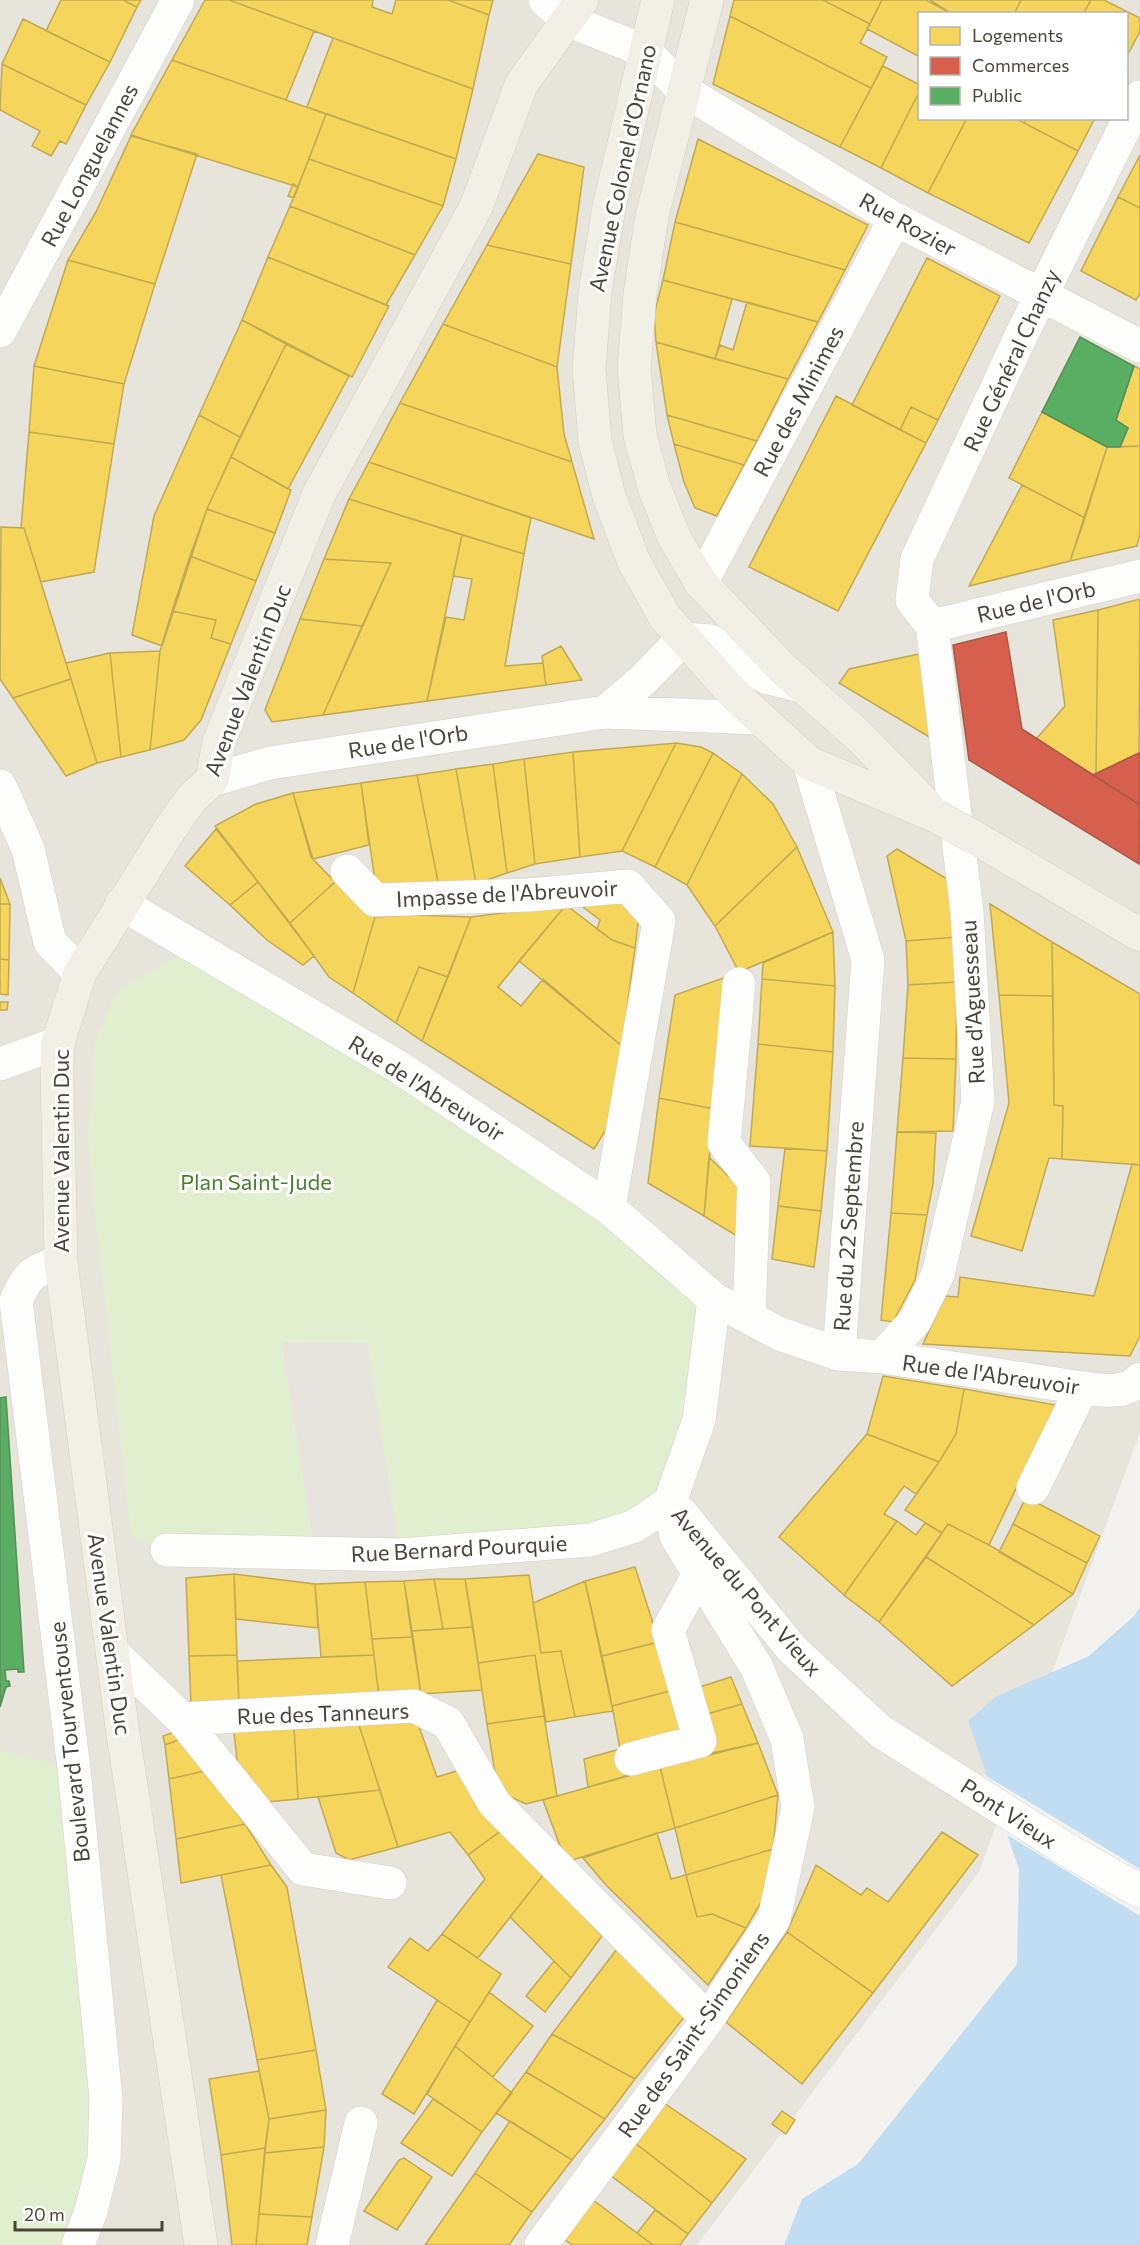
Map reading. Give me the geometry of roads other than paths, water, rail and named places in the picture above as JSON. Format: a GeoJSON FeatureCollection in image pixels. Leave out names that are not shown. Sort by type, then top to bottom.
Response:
{"type":"FeatureCollection","features":[{"type":"Feature","properties":{"kind":"main road","name":"Avenue Colonel d'Ornano"},"geometry":{"type":"LineString","coordinates":[[658,0],[609,207],[595,292],[589,369],[595,441],[609,496],[634,562],[665,617],[707,667],[809,763],[936,816],[1140,935]]}},
{"type":"Feature","properties":{"kind":"main road","name":"Avenue Colonel d'Ornano"},"geometry":{"type":"LineString","coordinates":[[707,0],[652,216],[640,294],[634,368],[640,435],[654,487],[674,537],[701,583],[801,686],[858,735],[936,816]]}},
{"type":"Feature","properties":{"kind":"main road","name":"Avenue Valentin Duc"},"geometry":{"type":"LineString","coordinates":[[201,2245],[113,1653],[61,1262],[58,1043],[80,973],[122,904],[192,798],[212,780],[219,742],[319,494],[476,207],[521,85],[565,6]]}},
{"type":"Feature","properties":{"kind":"street","name":"Rue Longuelannes"},"geometry":{"type":"LineString","coordinates":[[0,330],[178,0]]}},
{"type":"Feature","properties":{"kind":"street"},"geometry":{"type":"LineString","coordinates":[[565,6],[645,51]]}},
{"type":"Feature","properties":{"kind":"street","name":"Rue Rozier"},"geometry":{"type":"LineString","coordinates":[[645,51],[683,90],[895,219],[1140,346]]}},
{"type":"Feature","properties":{"kind":"street","name":"Rue Général Chanzy"},"geometry":{"type":"LineString","coordinates":[[932,626],[912,600],[917,559],[1042,295],[1140,97]]}},
{"type":"Feature","properties":{"kind":"street","name":"Rue des Minimes"},"geometry":{"type":"LineString","coordinates":[[701,583],[895,219]]}},
{"type":"Feature","properties":{"kind":"street","name":"Rue de l'Orb"},"geometry":{"type":"LineString","coordinates":[[932,626],[1140,576]]}},
{"type":"Feature","properties":{"kind":"street","name":"Rue d'Aguesseau"},"geometry":{"type":"LineString","coordinates":[[882,1358],[915,1321],[938,1275],[978,1101],[967,912],[932,626]]}},
{"type":"Feature","properties":{"kind":"street"},"geometry":{"type":"LineString","coordinates":[[605,712],[644,680],[683,639]]}},
{"type":"Feature","properties":{"kind":"street","name":"Avenue Colonel d'Ornano"},"geometry":{"type":"LineString","coordinates":[[683,639],[711,641],[765,676],[801,686]]}},
{"type":"Feature","properties":{"kind":"street","name":"Rue de l'Orb"},"geometry":{"type":"LineString","coordinates":[[212,780],[270,763],[605,712],[759,718]]}},
{"type":"Feature","properties":{"kind":"street","name":"Rue du 22 Septembre"},"geometry":{"type":"LineString","coordinates":[[714,1299],[780,1334],[839,1354],[868,960],[809,763]]}},
{"type":"Feature","properties":{"kind":"street"},"geometry":{"type":"LineString","coordinates":[[0,786],[28,849],[50,942],[80,973]]}},
{"type":"Feature","properties":{"kind":"street","name":"Impasse de l'Abreuvoir"},"geometry":{"type":"LineString","coordinates":[[347,871],[375,900],[529,895],[628,886],[659,921],[609,1208]]}},
{"type":"Feature","properties":{"kind":"street","name":"Rue de l'Abreuvoir"},"geometry":{"type":"LineString","coordinates":[[122,904],[400,1068],[552,1167],[609,1208],[714,1299]]}},
{"type":"Feature","properties":{"kind":"street"},"geometry":{"type":"LineString","coordinates":[[739,984],[724,1143],[754,1182],[749,1317]]}},
{"type":"Feature","properties":{"kind":"street"},"geometry":{"type":"LineString","coordinates":[[0,1064],[58,1043]]}},
{"type":"Feature","properties":{"kind":"street","name":"Boulevard Tourventouse"},"geometry":{"type":"LineString","coordinates":[[61,1262],[32,1273],[16,1301],[74,1769],[106,2099],[104,2159],[78,2245]]}},
{"type":"Feature","properties":{"kind":"street"},"geometry":{"type":"LineString","coordinates":[[670,1502],[699,1420],[714,1299]]}},
{"type":"Feature","properties":{"kind":"street","name":"Rue de l'Abreuvoir"},"geometry":{"type":"LineString","coordinates":[[839,1354],[882,1358],[1112,1391],[1133,1386],[1140,1379]]}},
{"type":"Feature","properties":{"kind":"street"},"geometry":{"type":"LineString","coordinates":[[1033,1488],[1082,1388]]}},
{"type":"Feature","properties":{"kind":"street","name":"Rue Bernard Pourquie"},"geometry":{"type":"LineString","coordinates":[[167,1550],[400,1555],[590,1540],[635,1526],[670,1502]]}},
{"type":"Feature","properties":{"kind":"street","name":"Avenue du Pont Vieux"},"geometry":{"type":"LineString","coordinates":[[670,1502],[676,1536],[699,1574]]}},
{"type":"Feature","properties":{"kind":"street","name":"Avenue du Pont Vieux"},"geometry":{"type":"LineString","coordinates":[[670,1502],[792,1648],[880,1731]]}},
{"type":"Feature","properties":{"kind":"street"},"geometry":{"type":"LineString","coordinates":[[631,1759],[700,1741],[668,1630],[699,1574]]}},
{"type":"Feature","properties":{"kind":"street","name":"Rue des Saint-Simoniens"},"geometry":{"type":"LineString","coordinates":[[541,2245],[708,2019],[774,1919],[798,1807],[787,1738],[757,1668],[699,1574]]}},
{"type":"Feature","properties":{"kind":"street"},"geometry":{"type":"LineString","coordinates":[[113,1653],[182,1719],[303,1869],[390,1883]]}},
{"type":"Feature","properties":{"kind":"street","name":"Rue des Tanneurs"},"geometry":{"type":"LineString","coordinates":[[182,1719],[414,1706],[448,1723],[494,1803],[708,2019]]}},
{"type":"Feature","properties":{"kind":"street","name":"Pont Vieux"},"geometry":{"type":"LineString","coordinates":[[880,1731],[1067,1850],[1140,1891]]}},
{"type":"Feature","properties":{"kind":"street"},"geometry":{"type":"LineString","coordinates":[[332,2245],[361,2123]]}},
{"type":"Feature","properties":{"kind":"water"},"geometry":{"type":"Polygon","coordinates":[[[1140,1607],[1140,2245],[784,2245],[802,2199],[858,2164],[1017,1964],[1019,1869],[968,1721],[997,1696],[1089,1656],[1134,1616],[1140,1607]]]}},
{"type":"Feature","properties":{"kind":"park label","name":"Plan Saint-Jude"},"geometry":{"type":"Point","coordinates":[256,1181]}}]}
